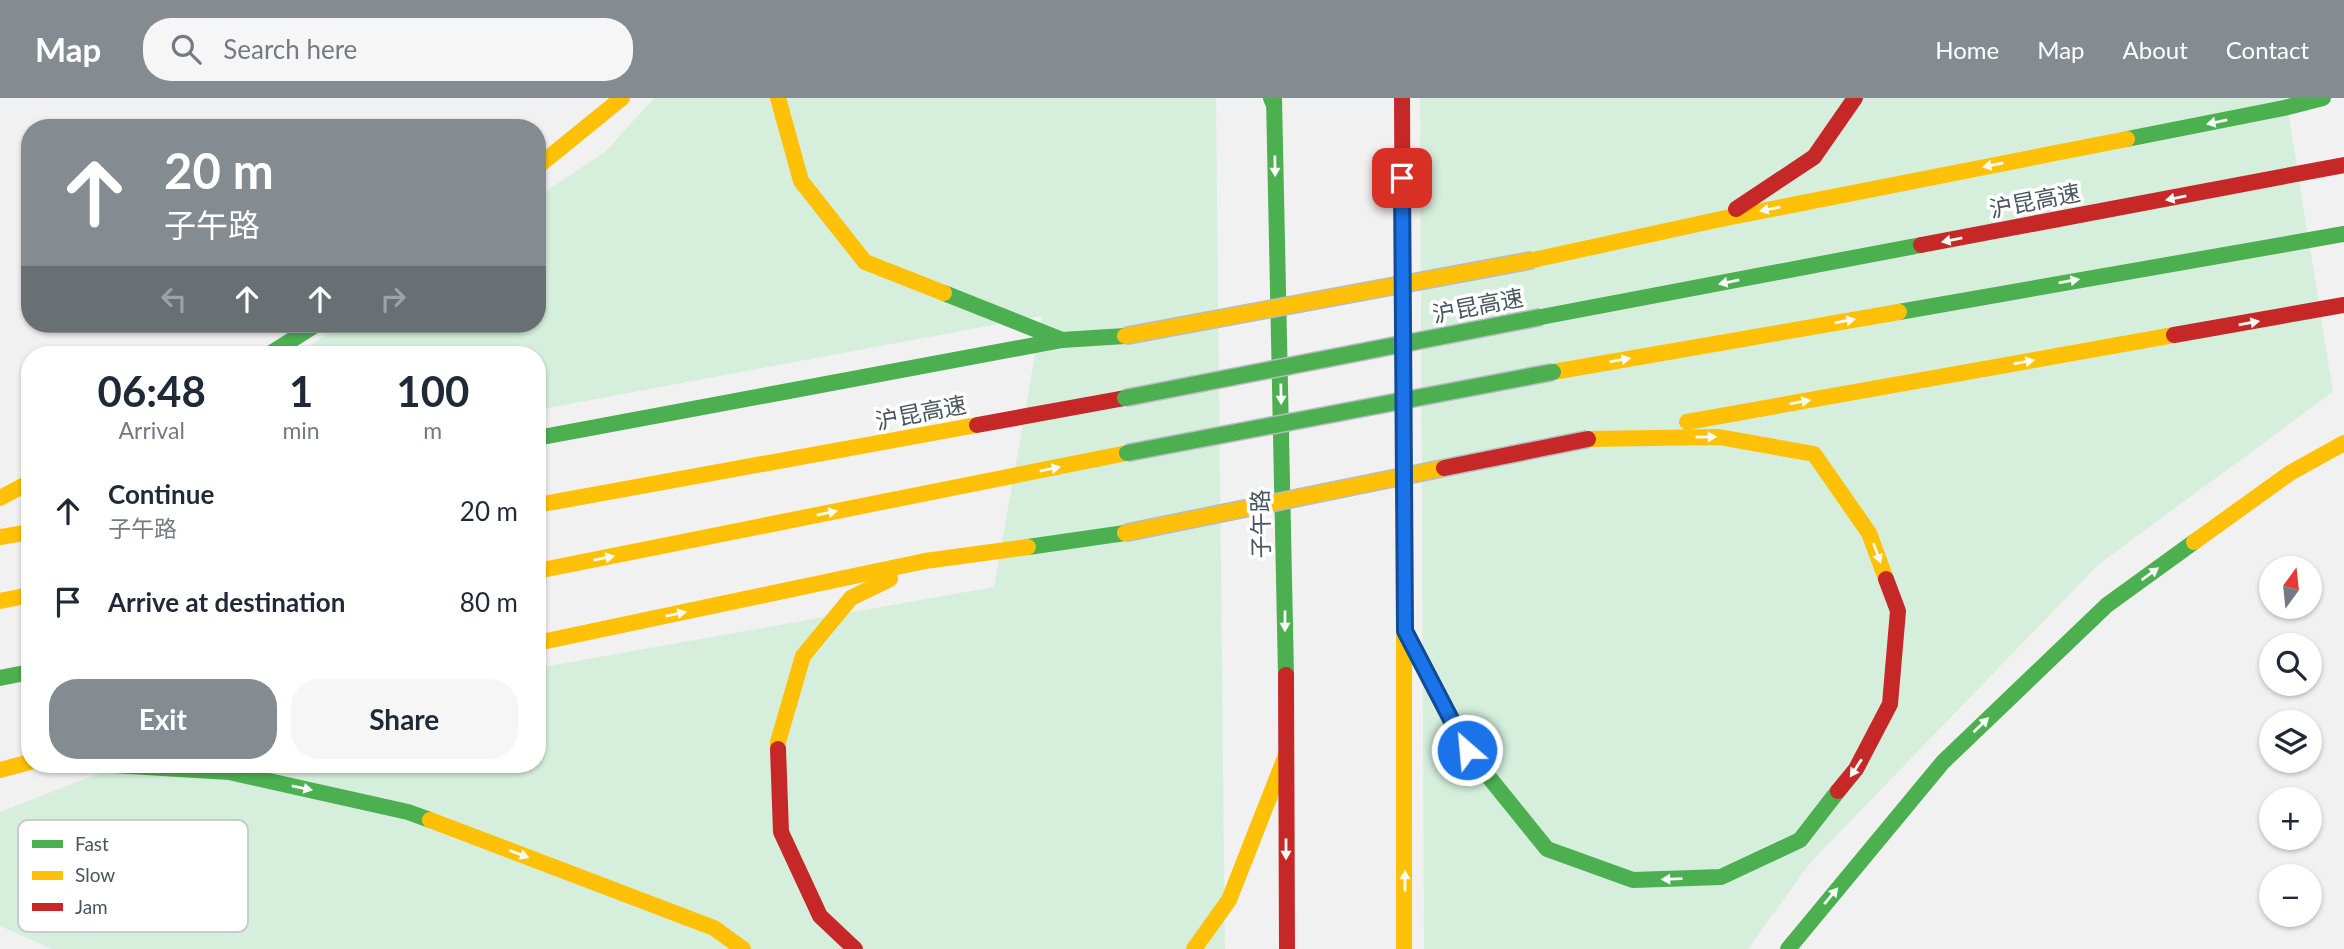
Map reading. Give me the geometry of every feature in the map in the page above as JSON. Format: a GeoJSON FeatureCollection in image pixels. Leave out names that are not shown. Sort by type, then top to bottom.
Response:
{"type":"FeatureCollection","features":[{"type":"Feature","properties":{"kind":"main road"},"geometry":{"type":"LineString","coordinates":[[546,160],[622,98]]}},
{"type":"Feature","properties":{"kind":"main road"},"geometry":{"type":"LineString","coordinates":[[778,98],[801,181],[865,262],[1062,340]]}},
{"type":"Feature","properties":{"kind":"main road"},"geometry":{"type":"LineString","coordinates":[[1402,98],[1404,949]]}},
{"type":"Feature","properties":{"kind":"main road"},"geometry":{"type":"LineString","coordinates":[[1721,219],[1814,157],[1855,98]]}},
{"type":"Feature","properties":{"kind":"main road"},"geometry":{"type":"LineString","coordinates":[[546,436],[1062,340],[1125,336],[1533,260],[1721,219],[2284,108],[2323,98]]}},
{"type":"Feature","properties":{"kind":"main road","name":"子午路"},"geometry":{"type":"LineString","coordinates":[[1273,101],[1285,581],[1287,949]]}},
{"type":"Feature","properties":{"kind":"main road","name":"沪昆高速"},"geometry":{"type":"LineString","coordinates":[[546,503],[1125,398],[2344,165]]}},
{"type":"Feature","properties":{"kind":"main road"},"geometry":{"type":"LineString","coordinates":[[546,569],[1127,453],[1553,372],[2344,234]]}},
{"type":"Feature","properties":{"kind":"main road"},"geometry":{"type":"LineString","coordinates":[[546,641],[925,561],[1125,533],[1588,439],[2344,305]]}},
{"type":"Feature","properties":{"kind":"main road"},"geometry":{"type":"LineString","coordinates":[[282,346],[303,333]]}},
{"type":"Feature","properties":{"kind":"main road"},"geometry":{"type":"LineString","coordinates":[[1405,631],[1467,750],[1547,849],[1633,880],[1721,877],[1800,840],[1856,769],[1890,704],[1898,611],[1870,533],[1814,454],[1719,437],[1588,439]]}},
{"type":"Feature","properties":{"kind":"main road"},"geometry":{"type":"LineString","coordinates":[[1788,949],[1943,762],[2107,605],[2290,473],[2344,443]]}},
{"type":"Feature","properties":{"kind":"main road"},"geometry":{"type":"LineString","coordinates":[[0,498],[21,487]]}},
{"type":"Feature","properties":{"kind":"main road"},"geometry":{"type":"LineString","coordinates":[[0,537],[21,533]]}},
{"type":"Feature","properties":{"kind":"main road"},"geometry":{"type":"LineString","coordinates":[[855,949],[820,916],[781,832],[778,742],[803,656],[851,598],[925,561]]}},
{"type":"Feature","properties":{"kind":"main road"},"geometry":{"type":"LineString","coordinates":[[0,601],[21,597]]}},
{"type":"Feature","properties":{"kind":"main road"},"geometry":{"type":"LineString","coordinates":[[0,678],[21,674]]}},
{"type":"Feature","properties":{"kind":"main road"},"geometry":{"type":"LineString","coordinates":[[1194,949],[1228,900],[1286,755]]}},
{"type":"Feature","properties":{"kind":"main road"},"geometry":{"type":"LineString","coordinates":[[0,769],[21,764]]}},
{"type":"Feature","properties":{"kind":"main road"},"geometry":{"type":"LineString","coordinates":[[233,773],[408,812],[714,928],[743,949]]}},
{"type":"Feature","properties":{"kind":"green space"},"geometry":{"type":"Polygon","coordinates":[[[654,98],[1216,98],[1225,949],[52,949],[0,926],[0,812],[100,773],[546,773],[546,666],[994,587],[1042,316],[546,408],[546,346],[309,346],[329,333],[546,333],[546,191],[605,152],[654,98]]]}},
{"type":"Feature","properties":{"kind":"green space"},"geometry":{"type":"Polygon","coordinates":[[[1420,98],[2286,98],[2333,392],[2099,564],[1810,863],[1748,949],[1424,949],[1420,98]]]}},
{"type":"Feature","properties":{"kind":"traffic: fast"},"geometry":{"type":"LineString","coordinates":[[1271,98],[1274,105]]}},
{"type":"Feature","properties":{"kind":"traffic: fast"},"geometry":{"type":"LineString","coordinates":[[1274,98],[1286,675]]}},
{"type":"Feature","properties":{"kind":"traffic: fast"},"geometry":{"type":"LineString","coordinates":[[2127,139],[2323,98]]}},
{"type":"Feature","properties":{"kind":"traffic: fast"},"geometry":{"type":"LineString","coordinates":[[1899,312],[2344,234]]}},
{"type":"Feature","properties":{"kind":"traffic: fast"},"geometry":{"type":"LineString","coordinates":[[1541,317],[1921,245]]}},
{"type":"Feature","properties":{"kind":"traffic: fast"},"geometry":{"type":"LineString","coordinates":[[944,293],[1062,340]]}},
{"type":"Feature","properties":{"kind":"traffic: fast"},"geometry":{"type":"LineString","coordinates":[[1125,398],[1541,317]]}},
{"type":"Feature","properties":{"kind":"traffic: fast"},"geometry":{"type":"LineString","coordinates":[[282,346],[303,333]]}},
{"type":"Feature","properties":{"kind":"traffic: fast"},"geometry":{"type":"LineString","coordinates":[[546,436],[1062,340],[1125,336]]}},
{"type":"Feature","properties":{"kind":"traffic: fast"},"geometry":{"type":"LineString","coordinates":[[1127,453],[1553,372]]}},
{"type":"Feature","properties":{"kind":"traffic: fast"},"geometry":{"type":"LineString","coordinates":[[1028,547],[1125,533]]}},
{"type":"Feature","properties":{"kind":"traffic: fast"},"geometry":{"type":"LineString","coordinates":[[1788,949],[1943,762],[2107,605],[2194,542]]}},
{"type":"Feature","properties":{"kind":"traffic: fast"},"geometry":{"type":"LineString","coordinates":[[1405,630],[1467,750],[1547,849],[1633,880],[1721,877],[1800,840],[1838,791]]}},
{"type":"Feature","properties":{"kind":"traffic: fast"},"geometry":{"type":"LineString","coordinates":[[0,678],[21,674]]}},
{"type":"Feature","properties":{"kind":"traffic: fast"},"geometry":{"type":"LineString","coordinates":[[233,773],[408,812],[430,820]]}},
{"type":"Feature","properties":{"kind":"traffic: slow"},"geometry":{"type":"LineString","coordinates":[[546,160],[622,98]]}},
{"type":"Feature","properties":{"kind":"traffic: slow"},"geometry":{"type":"LineString","coordinates":[[778,98],[801,181],[865,262],[944,293]]}},
{"type":"Feature","properties":{"kind":"traffic: slow"},"geometry":{"type":"LineString","coordinates":[[1533,260],[1721,219],[2127,139]]}},
{"type":"Feature","properties":{"kind":"traffic: slow"},"geometry":{"type":"LineString","coordinates":[[1125,336],[1533,260]]}},
{"type":"Feature","properties":{"kind":"traffic: slow"},"geometry":{"type":"LineString","coordinates":[[1553,372],[1899,312]]}},
{"type":"Feature","properties":{"kind":"traffic: slow"},"geometry":{"type":"LineString","coordinates":[[1687,422],[2174,335]]}},
{"type":"Feature","properties":{"kind":"traffic: slow"},"geometry":{"type":"LineString","coordinates":[[546,503],[977,425]]}},
{"type":"Feature","properties":{"kind":"traffic: slow"},"geometry":{"type":"LineString","coordinates":[[1588,439],[1719,437],[1814,454],[1869,533],[1886,579]]}},
{"type":"Feature","properties":{"kind":"traffic: slow"},"geometry":{"type":"LineString","coordinates":[[2194,542],[2290,473],[2344,443]]}},
{"type":"Feature","properties":{"kind":"traffic: slow"},"geometry":{"type":"LineString","coordinates":[[546,569],[1127,453]]}},
{"type":"Feature","properties":{"kind":"traffic: slow"},"geometry":{"type":"LineString","coordinates":[[1125,533],[1444,468]]}},
{"type":"Feature","properties":{"kind":"traffic: slow"},"geometry":{"type":"LineString","coordinates":[[0,498],[21,487]]}},
{"type":"Feature","properties":{"kind":"traffic: slow"},"geometry":{"type":"LineString","coordinates":[[1404,510],[1404,949]]}},
{"type":"Feature","properties":{"kind":"traffic: slow"},"geometry":{"type":"LineString","coordinates":[[0,537],[21,534]]}},
{"type":"Feature","properties":{"kind":"traffic: slow"},"geometry":{"type":"LineString","coordinates":[[546,641],[925,561],[1028,547]]}},
{"type":"Feature","properties":{"kind":"traffic: slow"},"geometry":{"type":"LineString","coordinates":[[778,749],[803,656],[851,598],[890,579]]}},
{"type":"Feature","properties":{"kind":"traffic: slow"},"geometry":{"type":"LineString","coordinates":[[0,601],[21,597]]}},
{"type":"Feature","properties":{"kind":"traffic: slow"},"geometry":{"type":"LineString","coordinates":[[1194,949],[1229,900],[1286,755]]}},
{"type":"Feature","properties":{"kind":"traffic: slow"},"geometry":{"type":"LineString","coordinates":[[0,770],[21,764]]}},
{"type":"Feature","properties":{"kind":"traffic: slow"},"geometry":{"type":"LineString","coordinates":[[430,820],[714,928],[743,949]]}},
{"type":"Feature","properties":{"kind":"traffic: jam"},"geometry":{"type":"LineString","coordinates":[[1402,98],[1404,510]]}},
{"type":"Feature","properties":{"kind":"traffic: jam"},"geometry":{"type":"LineString","coordinates":[[1736,209],[1814,157],[1855,98]]}},
{"type":"Feature","properties":{"kind":"traffic: jam"},"geometry":{"type":"LineString","coordinates":[[1921,245],[2344,165]]}},
{"type":"Feature","properties":{"kind":"traffic: jam"},"geometry":{"type":"LineString","coordinates":[[2174,335],[2344,305]]}},
{"type":"Feature","properties":{"kind":"traffic: jam"},"geometry":{"type":"LineString","coordinates":[[977,425],[1125,398]]}},
{"type":"Feature","properties":{"kind":"traffic: jam"},"geometry":{"type":"LineString","coordinates":[[1444,468],[1588,439]]}},
{"type":"Feature","properties":{"kind":"traffic: jam"},"geometry":{"type":"LineString","coordinates":[[1838,791],[1856,769],[1890,704],[1898,611],[1886,579]]}},
{"type":"Feature","properties":{"kind":"traffic: jam"},"geometry":{"type":"LineString","coordinates":[[1286,675],[1287,949]]}},
{"type":"Feature","properties":{"kind":"traffic: jam"},"geometry":{"type":"LineString","coordinates":[[778,749],[781,832],[820,916],[855,949]]}},
{"type":"Feature","properties":{"kind":"route"},"geometry":{"type":"LineString","coordinates":[[1402,178],[1405,631],[1467,750]]}}]}
